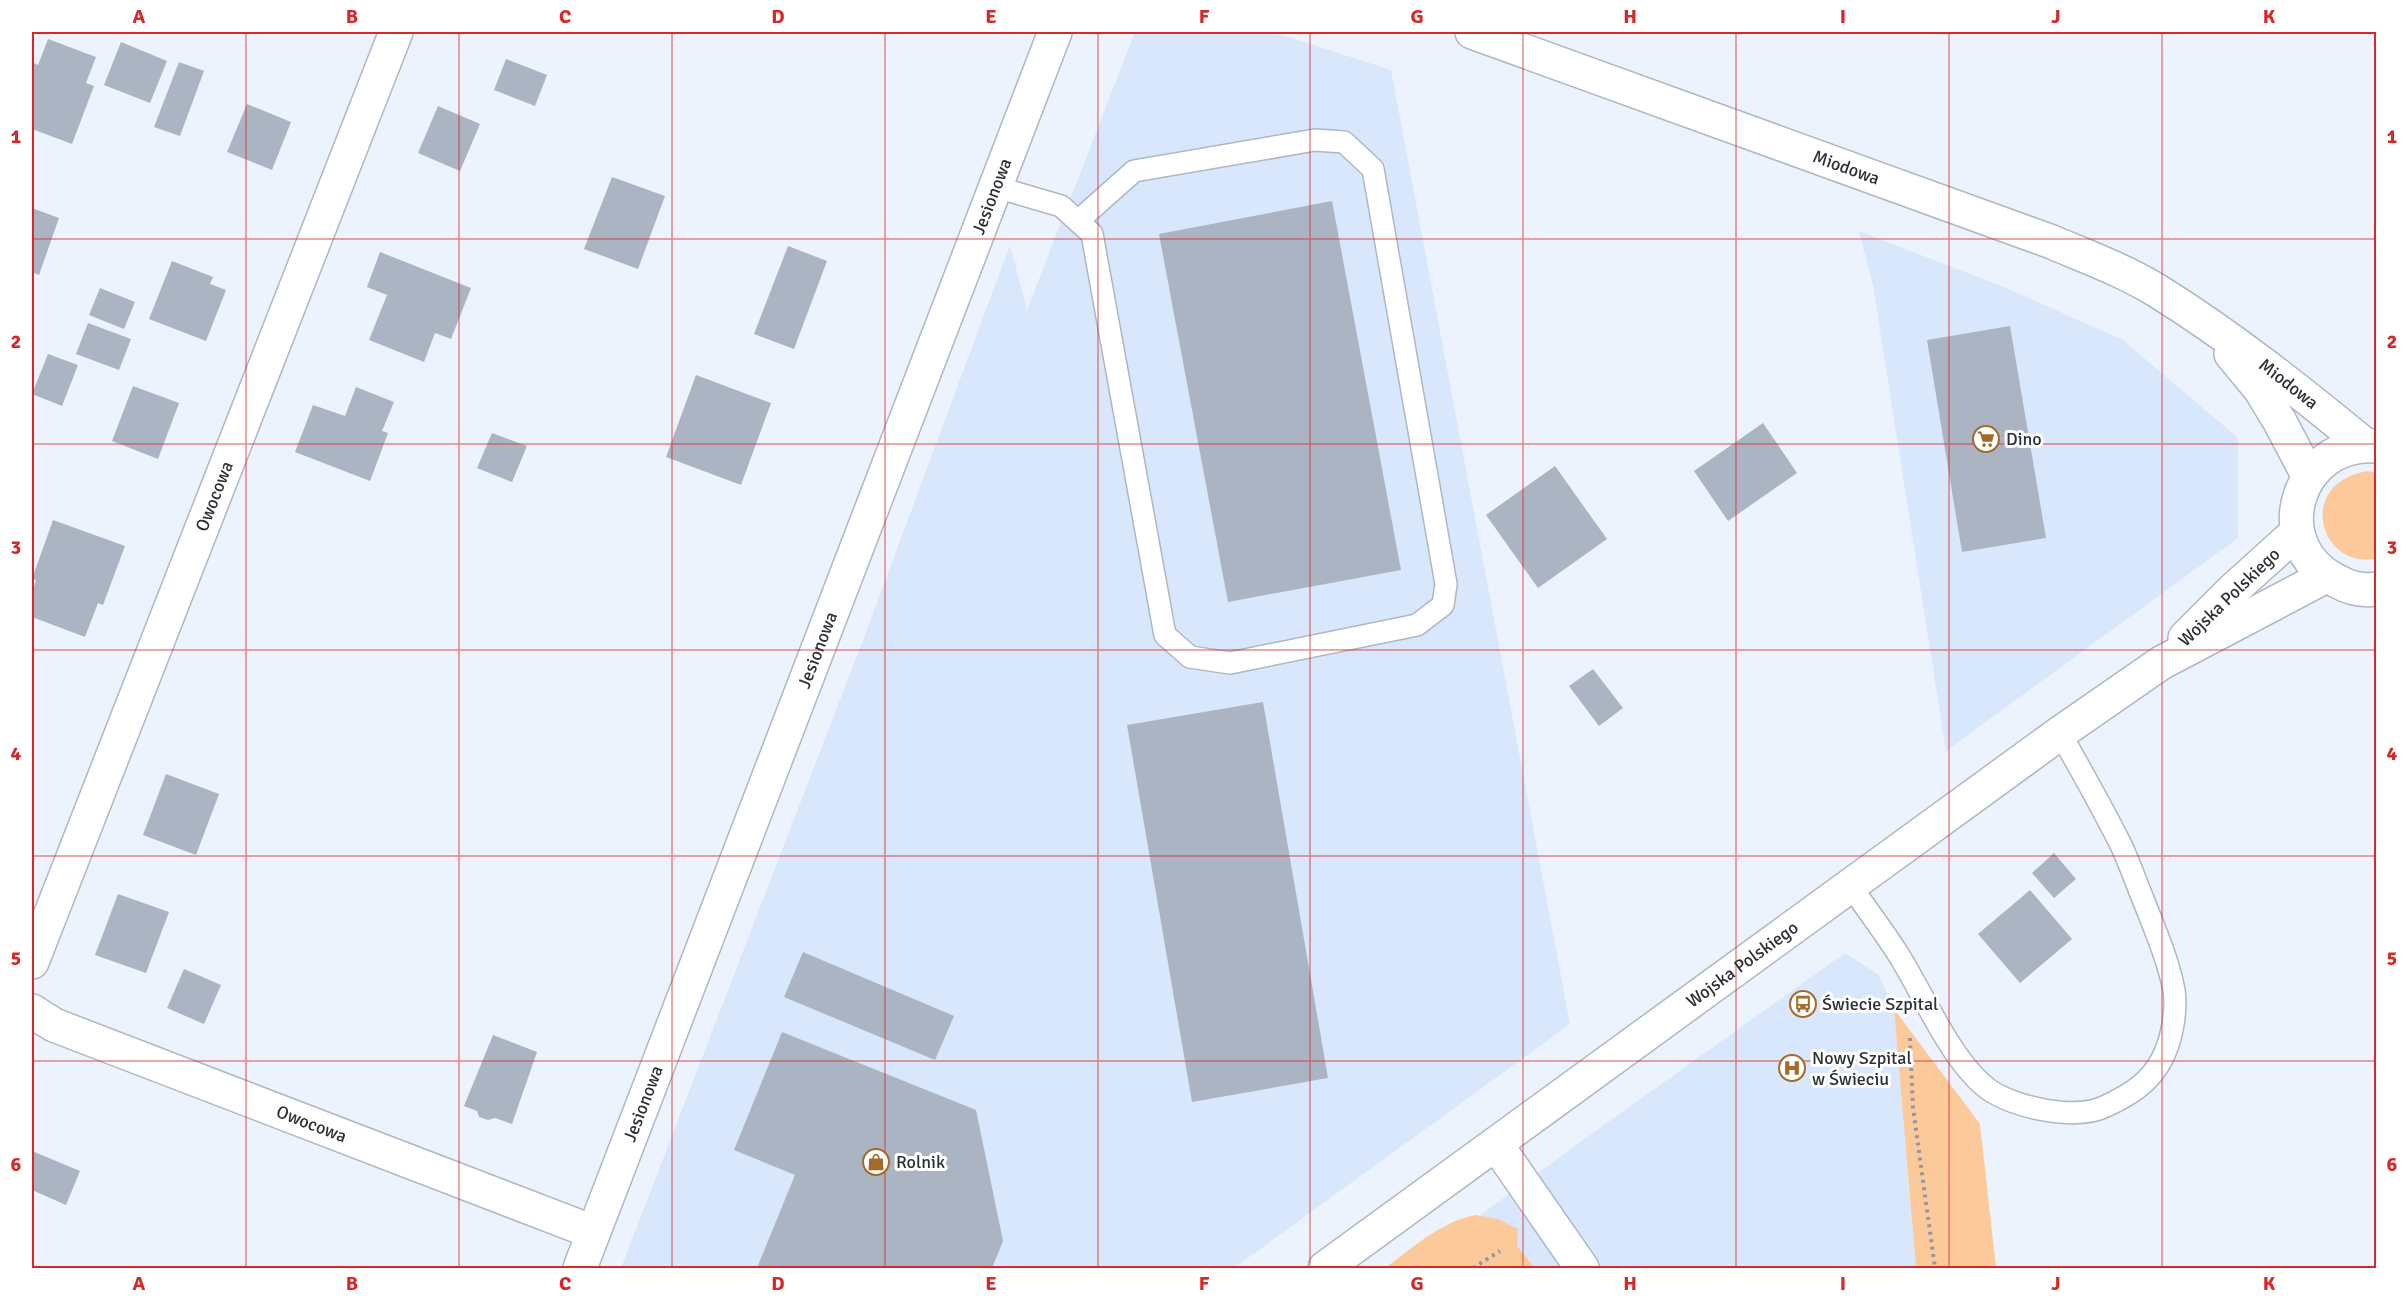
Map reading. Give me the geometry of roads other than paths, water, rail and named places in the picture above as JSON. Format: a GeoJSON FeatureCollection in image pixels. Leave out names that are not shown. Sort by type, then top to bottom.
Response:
{"type":"FeatureCollection","features":[{"type":"Feature","properties":{"kind":"street","name":"Owocowa"},"geometry":{"type":"LineString","coordinates":[[32,962],[396,32]]}},
{"type":"Feature","properties":{"kind":"street","name":"Jesionowa"},"geometry":{"type":"LineString","coordinates":[[580,1269],[1055,32]]}},
{"type":"Feature","properties":{"kind":"street","name":"Miodowa"},"geometry":{"type":"LineString","coordinates":[[1472,32],[2052,242],[2110,267],[2155,290],[2271,368],[2371,445]]}},
{"type":"Feature","properties":{"kind":"street","name":"Miodowa"},"geometry":{"type":"LineString","coordinates":[[2209,327],[2260,389],[2308,477]]}},
{"type":"Feature","properties":{"kind":"street"},"geometry":{"type":"LineString","coordinates":[[2371,445],[2343,449],[2324,460],[2308,477],[2300,494],[2296,513],[2297,532],[2303,549],[2313,564],[2326,576],[2346,586],[2376,589]]}},
{"type":"Feature","properties":{"kind":"street","name":"Wojska Polskiego"},"geometry":{"type":"LineString","coordinates":[[2161,663],[2234,589],[2297,532]]}},
{"type":"Feature","properties":{"kind":"street","name":"Wojska Polskiego"},"geometry":{"type":"LineString","coordinates":[[1325,1269],[2161,663],[2326,576]]}},
{"type":"Feature","properties":{"kind":"street","name":"Owocowa"},"geometry":{"type":"LineString","coordinates":[[32,1011],[54,1025],[593,1232]]}},
{"type":"Feature","properties":{"kind":"street"},"geometry":{"type":"LineString","coordinates":[[1496,1144],[1582,1269]]}},
{"type":"Feature","properties":{"kind":"lane"},"geometry":{"type":"LineString","coordinates":[[996,187],[1061,206],[1092,234],[1165,635],[1190,657],[1230,663],[1417,625],[1443,605],[1446,584],[1373,169],[1344,142],[1315,141],[1134,171],[1078,221]]}},
{"type":"Feature","properties":{"kind":"lane"},"geometry":{"type":"LineString","coordinates":[[1851,886],[1899,955],[1945,1035],[1968,1067],[1988,1089],[2015,1103],[2042,1111],[2072,1112],[2101,1109],[2131,1094],[2149,1079],[2163,1057],[2172,1025],[2174,993],[2163,948],[2122,847],[2060,734]]}},
{"type":"Feature","properties":{"kind":"place","name":"Dino"},"geometry":{"type":"Point","coordinates":[1986,439]}},
{"type":"Feature","properties":{"kind":"place","name":"Świecie Szpital"},"geometry":{"type":"Point","coordinates":[1803,1004]}},
{"type":"Feature","properties":{"kind":"place","name":"Nowy Szpital w Świeciu"},"geometry":{"type":"Point","coordinates":[1792,1068]}},
{"type":"Feature","properties":{"kind":"place","name":"Rolnik"},"geometry":{"type":"Point","coordinates":[876,1162]}}]}
